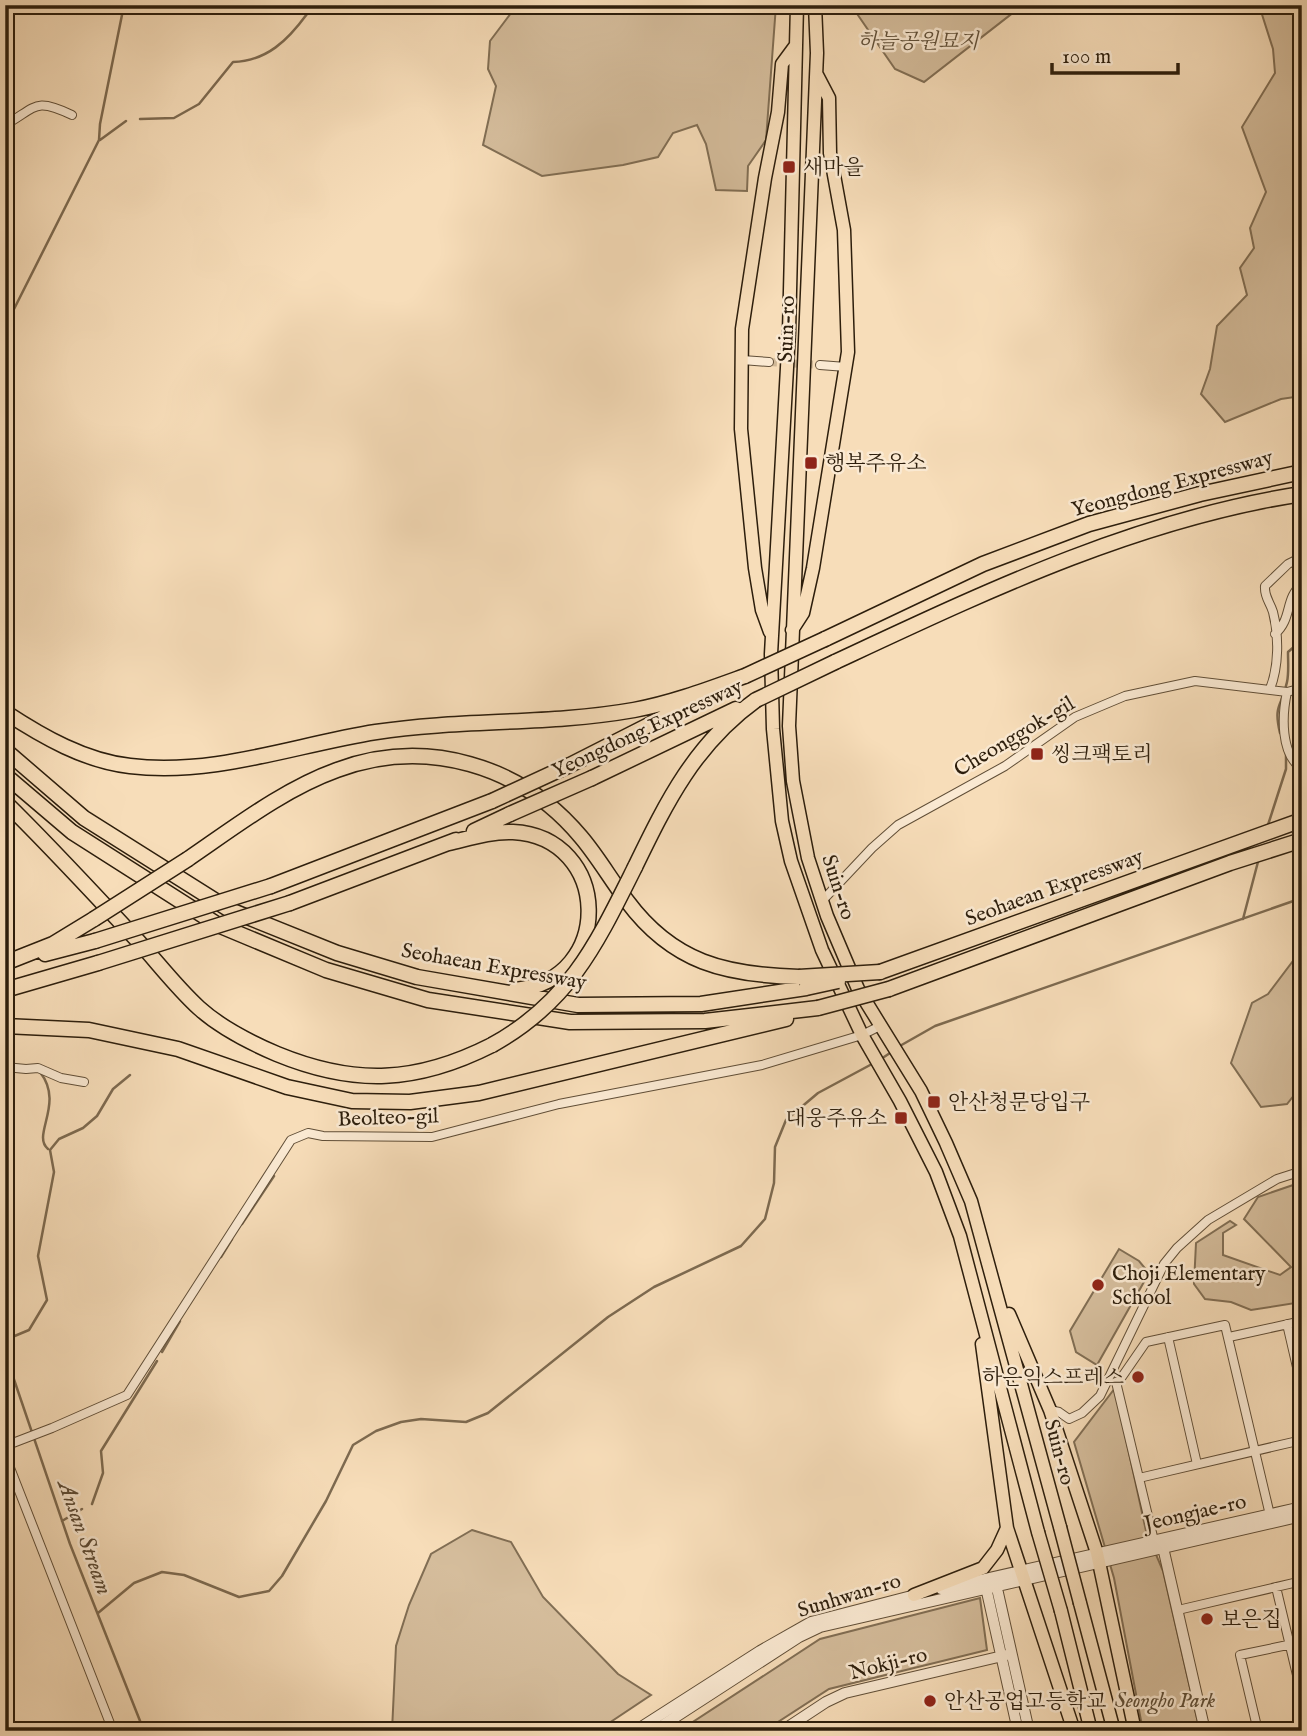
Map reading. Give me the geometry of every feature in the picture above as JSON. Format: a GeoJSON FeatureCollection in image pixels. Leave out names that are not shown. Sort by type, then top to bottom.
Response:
{"type":"FeatureCollection","features":[{"type":"Feature","properties":{"kind":"highway","name":"Yeongdong Expressway"},"geometry":{"type":"LineString","coordinates":[[5,964],[94,941],[271,886],[492,802],[745,676],[983,564],[1089,524],[1199,494],[1302,472]]}},
{"type":"Feature","properties":{"kind":"highway","name":"Yeongdong Expressway"},"geometry":{"type":"LineString","coordinates":[[5,990],[98,964],[290,903],[449,843],[994,588],[1095,549],[1205,513],[1302,494]]}},
{"type":"Feature","properties":{"kind":"highway"},"geometry":{"type":"LineString","coordinates":[[5,712],[34,731],[95,759],[127,766],[162,769],[233,762],[379,732],[627,711],[683,697],[745,676]]}},
{"type":"Feature","properties":{"kind":"highway"},"geometry":{"type":"LineString","coordinates":[[5,802],[54,850],[199,1008],[250,1042],[305,1064],[348,1075],[406,1074],[462,1059],[492,1045],[538,1014],[569,982],[599,936],[683,776],[715,735],[756,700]]}},
{"type":"Feature","properties":{"kind":"highway","name":"Seohaean Expressway"},"geometry":{"type":"LineString","coordinates":[[5,750],[84,818],[230,910],[337,953],[417,977],[578,1005],[701,1004],[802,982],[880,972],[1302,820]]}},
{"type":"Feature","properties":{"kind":"highway"},"geometry":{"type":"LineString","coordinates":[[5,964],[53,944],[276,802],[337,770],[360,763],[410,755],[455,759],[478,766],[516,783],[554,808],[583,839],[638,914],[673,945],[712,965],[732,971],[802,982]]}},
{"type":"Feature","properties":{"kind":"highway","name":"Seohaean Expressway"},"geometry":{"type":"LineString","coordinates":[[5,775],[72,832],[218,925],[326,970],[428,1000],[570,1022],[705,1021],[818,1008],[889,989],[1230,863],[1301,840]]}},
{"type":"Feature","properties":{"kind":"highway"},"geometry":{"type":"LineString","coordinates":[[449,843],[502,832],[541,838],[571,861],[586,887],[590,917],[584,941],[574,959],[558,975],[541,985],[500,992]]}},
{"type":"Feature","properties":{"kind":"highway"},"geometry":{"type":"LineString","coordinates":[[5,1026],[89,1030],[177,1049],[306,1091],[352,1101],[397,1102],[447,1099],[479,1093],[764,1026],[818,1008]]}},
{"type":"Feature","properties":{"kind":"main road","name":"Suin-ro"},"geometry":{"type":"LineString","coordinates":[[797,5],[789,332],[772,638],[772,729],[782,821],[791,861],[822,950],[865,1040],[936,1172],[960,1236],[1091,1731]]}},
{"type":"Feature","properties":{"kind":"main road","name":"Suin-ro"},"geometry":{"type":"LineString","coordinates":[[816,5],[816,74],[789,726],[793,781],[808,858],[839,948],[858,989],[921,1091],[971,1201],[1114,1731]]}},
{"type":"Feature","properties":{"kind":"main road"},"geometry":{"type":"LineString","coordinates":[[772,638],[762,610],[755,568],[741,429],[742,329],[778,112],[782,64],[796,45]]}},
{"type":"Feature","properties":{"kind":"main road"},"geometry":{"type":"LineString","coordinates":[[792,630],[803,613],[810,580],[848,352],[844,230],[830,153],[829,98],[816,74]]}},
{"type":"Feature","properties":{"kind":"main road"},"geometry":{"type":"LineString","coordinates":[[990,1269],[1050,1410],[1098,1558],[1135,1731]]}},
{"type":"Feature","properties":{"kind":"main road"},"geometry":{"type":"LineString","coordinates":[[979,1306],[986,1383],[1007,1528],[1074,1731]]}},
{"type":"Feature","properties":{"kind":"main road"},"geometry":{"type":"LineString","coordinates":[[914,1595],[983,1569],[997,1550],[1007,1528]]}},
{"type":"Feature","properties":{"kind":"street"},"geometry":{"type":"LineString","coordinates":[[5,125],[31,107],[42,104],[72,115]]}},
{"type":"Feature","properties":{"kind":"street"},"geometry":{"type":"LineString","coordinates":[[742,360],[769,362]]}},
{"type":"Feature","properties":{"kind":"street"},"geometry":{"type":"LineString","coordinates":[[820,365],[846,367]]}},
{"type":"Feature","properties":{"kind":"street"},"geometry":{"type":"LineString","coordinates":[[1270,689],[1277,667],[1273,613],[1265,597],[1265,586],[1289,564],[1302,557]]}},
{"type":"Feature","properties":{"kind":"street"},"geometry":{"type":"LineString","coordinates":[[1275,634],[1287,617],[1290,597],[1302,584]]}},
{"type":"Feature","properties":{"kind":"street","name":"Cheonggok-gil"},"geometry":{"type":"LineString","coordinates":[[822,901],[872,848],[898,825],[1005,766],[1075,717],[1125,696],[1195,681],[1287,692],[1302,688]]}},
{"type":"Feature","properties":{"kind":"street"},"geometry":{"type":"LineString","coordinates":[[1287,692],[1283,727],[1292,758],[1302,769]]}},
{"type":"Feature","properties":{"kind":"street","name":"Beolteo-gil"},"geometry":{"type":"LineString","coordinates":[[6,1445],[52,1429],[127,1395],[291,1140],[308,1133],[344,1137],[432,1137],[559,1104],[762,1065],[865,1040],[883,1030]]}},
{"type":"Feature","properties":{"kind":"street"},"geometry":{"type":"LineString","coordinates":[[5,1067],[38,1068],[61,1078],[84,1082]]}},
{"type":"Feature","properties":{"kind":"street"},"geometry":{"type":"LineString","coordinates":[[1050,1410],[1069,1419],[1082,1413],[1100,1396],[1164,1264],[1177,1248],[1208,1220],[1277,1179],[1302,1171]]}},
{"type":"Feature","properties":{"kind":"street"},"geometry":{"type":"LineString","coordinates":[[1229,1337],[1302,1321]]}},
{"type":"Feature","properties":{"kind":"street"},"geometry":{"type":"LineString","coordinates":[[1287,1324],[1302,1389]]}},
{"type":"Feature","properties":{"kind":"street"},"geometry":{"type":"LineString","coordinates":[[1117,1384],[1146,1342],[1225,1325],[1269,1515]]}},
{"type":"Feature","properties":{"kind":"street"},"geometry":{"type":"LineString","coordinates":[[1168,1337],[1197,1464]]}},
{"type":"Feature","properties":{"kind":"street"},"geometry":{"type":"LineString","coordinates":[[1110,1374],[1117,1384],[1139,1478],[1178,1610],[1205,1731]]}},
{"type":"Feature","properties":{"kind":"street"},"geometry":{"type":"LineString","coordinates":[[1139,1478],[1302,1440]]}},
{"type":"Feature","properties":{"kind":"street"},"geometry":{"type":"LineString","coordinates":[[5,1455],[113,1731]]}},
{"type":"Feature","properties":{"kind":"street","name":"Jeongjae-ro"},"geometry":{"type":"LineString","coordinates":[[1098,1558],[1302,1507]]}},
{"type":"Feature","properties":{"kind":"street","name":"Jeongjae-ro"},"geometry":{"type":"LineString","coordinates":[[1159,1543],[1302,1516]]}},
{"type":"Feature","properties":{"kind":"street","name":"Sunhwan-ro"},"geometry":{"type":"LineString","coordinates":[[654,1731],[799,1637],[820,1627],[1098,1558]]}},
{"type":"Feature","properties":{"kind":"street"},"geometry":{"type":"LineString","coordinates":[[1178,1610],[1302,1581]]}},
{"type":"Feature","properties":{"kind":"street"},"geometry":{"type":"LineString","coordinates":[[990,1584],[1006,1655],[1018,1731]]}},
{"type":"Feature","properties":{"kind":"street","name":"Sunhwan-ro"},"geometry":{"type":"LineString","coordinates":[[635,1731],[760,1651],[811,1622],[914,1595],[990,1584]]}},
{"type":"Feature","properties":{"kind":"street"},"geometry":{"type":"LineString","coordinates":[[1276,1587],[1302,1696]]}},
{"type":"Feature","properties":{"kind":"street"},"geometry":{"type":"LineString","coordinates":[[1258,1731],[1241,1655],[1302,1642]]}},
{"type":"Feature","properties":{"kind":"street"},"geometry":{"type":"LineString","coordinates":[[1006,1655],[1029,1731]]}},
{"type":"Feature","properties":{"kind":"street","name":"Nokji-ro"},"geometry":{"type":"LineString","coordinates":[[782,1731],[795,1727],[845,1693],[1006,1655]]}},
{"type":"Feature","properties":{"kind":"green space"},"geometry":{"type":"Polygon","coordinates":[[[517,5],[776,5],[766,140],[748,166],[747,191],[716,190],[706,144],[697,125],[673,133],[658,157],[623,165],[542,176],[483,145],[496,86],[488,69],[490,41],[517,5]]]}},
{"type":"Feature","properties":{"kind":"green space","name":"하늘공원묘지"},"geometry":{"type":"Polygon","coordinates":[[[851,5],[1023,5],[924,82],[895,69],[851,5]]]}},
{"type":"Feature","properties":{"kind":"green space"},"geometry":{"type":"Polygon","coordinates":[[[1259,5],[1302,5],[1302,396],[1281,399],[1225,422],[1201,394],[1210,369],[1217,326],[1247,295],[1240,268],[1254,248],[1250,228],[1266,192],[1242,127],[1275,73],[1273,49],[1259,5]]]}},
{"type":"Feature","properties":{"kind":"green space"},"geometry":{"type":"Polygon","coordinates":[[[1302,949],[1302,1103],[1295,1094],[1287,1104],[1261,1107],[1231,1063],[1252,1003],[1268,994],[1302,949]]]}},
{"type":"Feature","properties":{"kind":"green space"},"geometry":{"type":"Polygon","coordinates":[[[1302,1182],[1302,1302],[1251,1310],[1231,1302],[1205,1299],[1194,1284],[1196,1243],[1230,1221],[1236,1225],[1223,1233],[1223,1255],[1280,1275],[1291,1267],[1244,1219],[1258,1197],[1302,1182]]]}},
{"type":"Feature","properties":{"kind":"green space"},"geometry":{"type":"Polygon","coordinates":[[[1119,1249],[1139,1261],[1149,1273],[1097,1365],[1076,1352],[1070,1331],[1119,1249]]]}},
{"type":"Feature","properties":{"kind":"green space","name":"Seongho Park"},"geometry":{"type":"Polygon","coordinates":[[[1115,1388],[1146,1531],[1163,1571],[1200,1731],[1143,1731],[1114,1578],[1074,1442],[1115,1388]]]}},
{"type":"Feature","properties":{"kind":"green space"},"geometry":{"type":"Polygon","coordinates":[[[472,1530],[511,1542],[543,1597],[618,1674],[651,1695],[597,1731],[392,1731],[396,1646],[409,1605],[431,1554],[472,1530]]]}},
{"type":"Feature","properties":{"kind":"green space"},"geometry":{"type":"Polygon","coordinates":[[[980,1598],[987,1650],[829,1689],[764,1731],[679,1731],[820,1639],[980,1598]]]}},
{"type":"Feature","properties":{"kind":"waterway","name":"Ansan Stream"},"geometry":{"type":"LineString","coordinates":[[5,327],[99,140],[124,5]]}},
{"type":"Feature","properties":{"kind":"waterway"},"geometry":{"type":"LineString","coordinates":[[140,119],[174,118],[199,104],[233,62],[256,58],[284,40],[307,14],[306,5]]}},
{"type":"Feature","properties":{"kind":"waterway"},"geometry":{"type":"LineString","coordinates":[[100,140],[126,121]]}},
{"type":"Feature","properties":{"kind":"waterway"},"geometry":{"type":"LineString","coordinates":[[1280,733],[1278,711],[1288,679],[1288,652],[1302,640]]}},
{"type":"Feature","properties":{"kind":"waterway"},"geometry":{"type":"LineString","coordinates":[[1267,828],[1286,769],[1286,753]]}},
{"type":"Feature","properties":{"kind":"waterway"},"geometry":{"type":"LineString","coordinates":[[1243,919],[1259,858]]}},
{"type":"Feature","properties":{"kind":"waterway"},"geometry":{"type":"LineString","coordinates":[[898,1047],[935,1026],[1302,898]]}},
{"type":"Feature","properties":{"kind":"waterway"},"geometry":{"type":"LineString","coordinates":[[881,1059],[893,1051]]}},
{"type":"Feature","properties":{"kind":"waterway"},"geometry":{"type":"LineString","coordinates":[[98,1613],[134,1583],[162,1572],[184,1575],[239,1597],[269,1591],[282,1576],[326,1501],[353,1445],[376,1431],[401,1422],[421,1419],[466,1422],[488,1413],[608,1317],[654,1287],[741,1246],[765,1219],[774,1183],[775,1147],[786,1120],[818,1093],[872,1064]]}},
{"type":"Feature","properties":{"kind":"waterway"},"geometry":{"type":"LineString","coordinates":[[40,1072],[47,1084],[49,1096],[43,1136],[48,1149]]}},
{"type":"Feature","properties":{"kind":"waterway"},"geometry":{"type":"LineString","coordinates":[[5,1340],[29,1330],[47,1300],[38,1256],[54,1172],[50,1150],[59,1139],[83,1128],[97,1116],[113,1089],[130,1075]]}},
{"type":"Feature","properties":{"kind":"waterway"},"geometry":{"type":"LineString","coordinates":[[242,1224],[274,1176]]}},
{"type":"Feature","properties":{"kind":"waterway"},"geometry":{"type":"LineString","coordinates":[[221,1257],[232,1239]]}},
{"type":"Feature","properties":{"kind":"waterway"},"geometry":{"type":"LineString","coordinates":[[162,1352],[180,1321]]}},
{"type":"Feature","properties":{"kind":"waterway","name":"Ansan Stream"},"geometry":{"type":"LineString","coordinates":[[5,1353],[70,1544],[144,1731]]}},
{"type":"Feature","properties":{"kind":"waterway"},"geometry":{"type":"LineString","coordinates":[[92,1504],[103,1473],[101,1451],[157,1361]]}},
{"type":"Feature","properties":{"kind":"waterway"},"geometry":{"type":"LineString","coordinates":[[62,1521],[82,1509]]}},
{"type":"Feature","properties":{"kind":"tunnel"},"geometry":{"type":"LineString","coordinates":[[769,362],[820,365]]}},
{"type":"Feature","properties":{"kind":"place","name":"새마을"},"geometry":{"type":"Point","coordinates":[789,167]}},
{"type":"Feature","properties":{"kind":"place","name":"행복주유소"},"geometry":{"type":"Point","coordinates":[811,463]}},
{"type":"Feature","properties":{"kind":"place","name":"씽크팩토리"},"geometry":{"type":"Point","coordinates":[1037,754]}},
{"type":"Feature","properties":{"kind":"place","name":"안산청문당입구"},"geometry":{"type":"Point","coordinates":[934,1102]}},
{"type":"Feature","properties":{"kind":"place","name":"대웅주유소"},"geometry":{"type":"Point","coordinates":[901,1118]}},
{"type":"Feature","properties":{"kind":"place","name":"Choji Elementary School"},"geometry":{"type":"Point","coordinates":[1098,1285]}},
{"type":"Feature","properties":{"kind":"place","name":"하은익스프레스"},"geometry":{"type":"Point","coordinates":[1138,1377]}},
{"type":"Feature","properties":{"kind":"place","name":"보은집"},"geometry":{"type":"Point","coordinates":[1207,1619]}},
{"type":"Feature","properties":{"kind":"place","name":"안산공업고등학교"},"geometry":{"type":"Point","coordinates":[930,1701]}}]}
